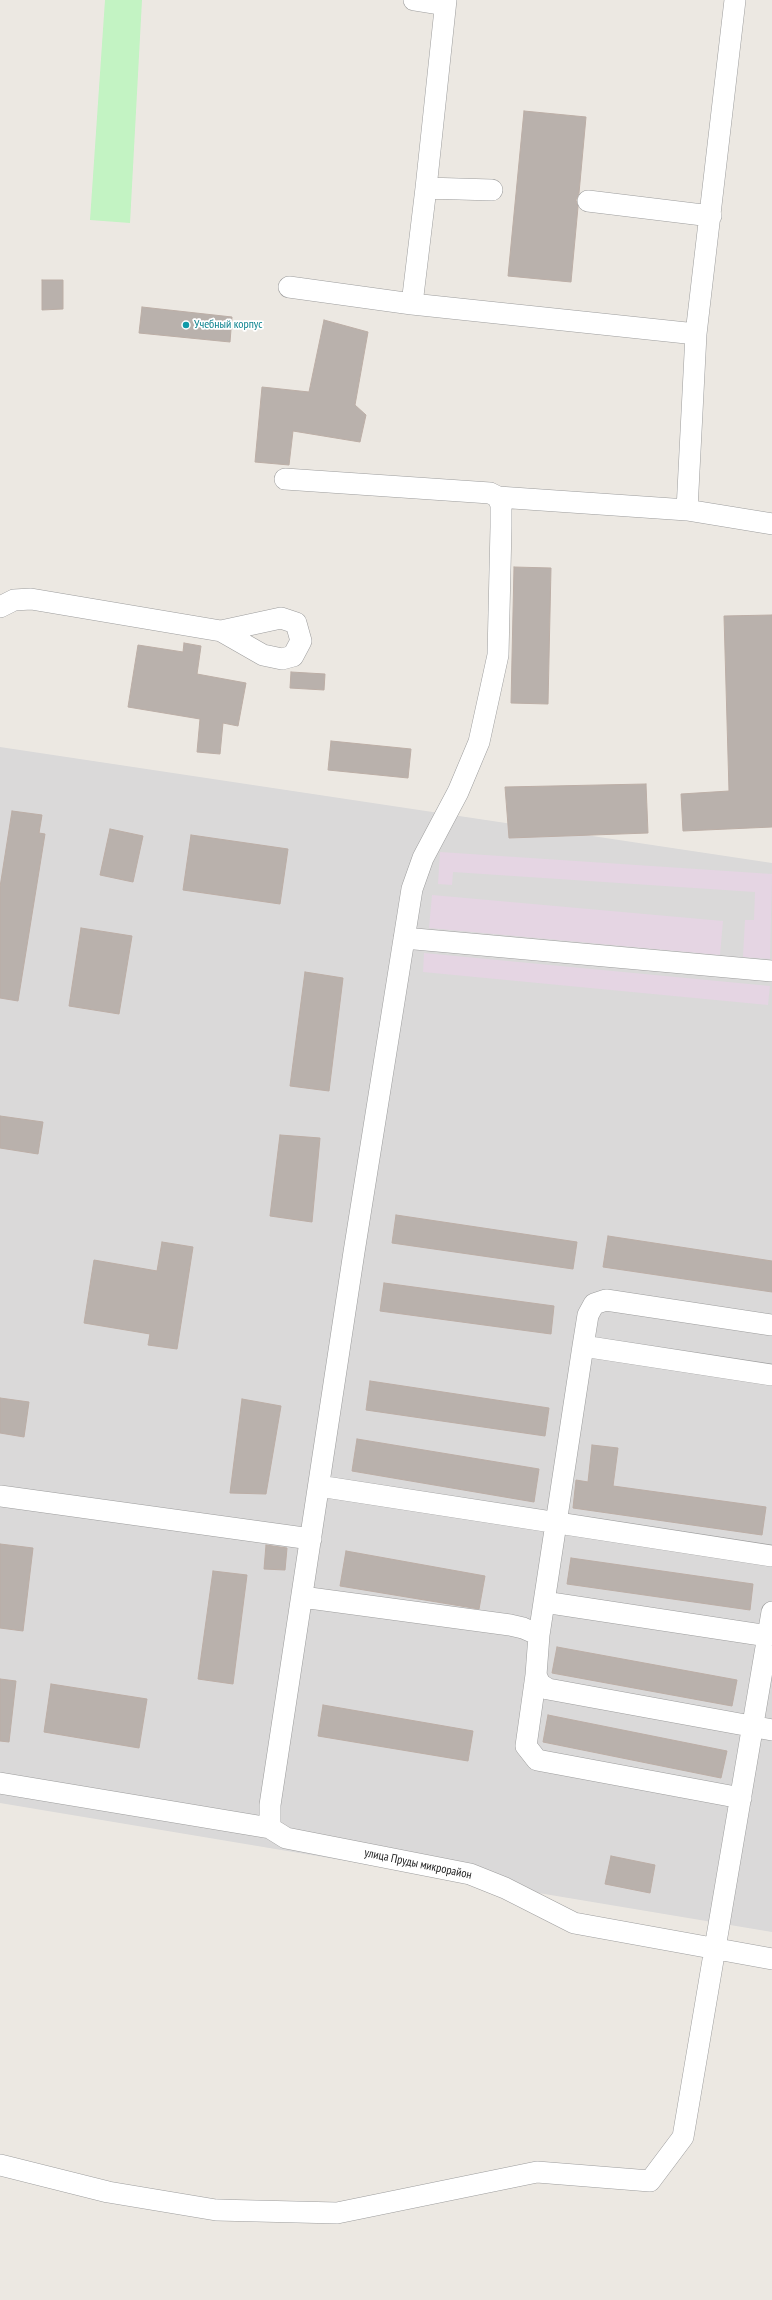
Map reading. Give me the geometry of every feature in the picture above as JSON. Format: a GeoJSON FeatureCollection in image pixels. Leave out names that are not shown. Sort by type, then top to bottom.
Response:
{"type":"FeatureCollection","features":[{"type":"Feature","properties":{"kind":"street"},"geometry":{"type":"LineString","coordinates":[[412,304],[426,188],[445,2],[414,0]]}},
{"type":"Feature","properties":{"kind":"street"},"geometry":{"type":"LineString","coordinates":[[687,510],[696,334],[711,216],[735,0]]}},
{"type":"Feature","properties":{"kind":"street"},"geometry":{"type":"LineString","coordinates":[[426,188],[492,190]]}},
{"type":"Feature","properties":{"kind":"street"},"geometry":{"type":"LineString","coordinates":[[588,201],[711,216]]}},
{"type":"Feature","properties":{"kind":"street"},"geometry":{"type":"LineString","coordinates":[[289,287],[412,304],[696,334]]}},
{"type":"Feature","properties":{"kind":"street"},"geometry":{"type":"LineString","coordinates":[[285,479],[490,493],[498,497],[687,510],[772,524]]}},
{"type":"Feature","properties":{"kind":"street"},"geometry":{"type":"LineString","coordinates":[[0,1783],[270,1828],[270,1805],[412,889],[423,858],[458,792],[479,742],[498,655],[501,504],[498,497]]}},
{"type":"Feature","properties":{"kind":"street"},"geometry":{"type":"LineString","coordinates":[[0,607],[14,600],[31,599],[221,631]]}},
{"type":"Feature","properties":{"kind":"street"},"geometry":{"type":"LineString","coordinates":[[404,938],[772,971]]}},
{"type":"Feature","properties":{"kind":"street"},"geometry":{"type":"LineString","coordinates":[[741,1798],[537,1760],[526,1746],[536,1675],[539,1635],[583,1346],[588,1315],[594,1304],[606,1300],[772,1324]]}},
{"type":"Feature","properties":{"kind":"street"},"geometry":{"type":"LineString","coordinates":[[583,1346],[772,1376]]}},
{"type":"Feature","properties":{"kind":"street"},"geometry":{"type":"LineString","coordinates":[[319,1486],[772,1556]]}},
{"type":"Feature","properties":{"kind":"street"},"geometry":{"type":"LineString","coordinates":[[0,1496],[311,1539]]}},
{"type":"Feature","properties":{"kind":"street"},"geometry":{"type":"LineString","coordinates":[[302,1596],[510,1625],[539,1635]]}},
{"type":"Feature","properties":{"kind":"street"},"geometry":{"type":"LineString","coordinates":[[544,1602],[768,1636]]}},
{"type":"Feature","properties":{"kind":"street"},"geometry":{"type":"LineString","coordinates":[[0,2165],[108,2192],[216,2210],[337,2214],[537,2172],[650,2181],[683,2136],[741,1798],[762,1728],[768,1636],[772,1612]]}},
{"type":"Feature","properties":{"kind":"street"},"geometry":{"type":"LineString","coordinates":[[536,1675],[540,1684],[548,1688],[762,1728]]}},
{"type":"Feature","properties":{"kind":"street","name":"улица Пруды микрорайон"},"geometry":{"type":"LineString","coordinates":[[270,1828],[286,1838],[470,1874],[505,1888],[574,1923],[772,1959]]}},
{"type":"Feature","properties":{"kind":"shaded area"},"geometry":{"type":"Polygon","coordinates":[[[0,747],[772,863],[772,1932],[0,1803],[0,747]]]}},
{"type":"Feature","properties":{"kind":"shaded area"},"geometry":{"type":"Polygon","coordinates":[[[440,852],[772,874],[770,959],[743,957],[745,920],[754,920],[755,892],[453,872],[452,885],[438,884],[440,852]]]}},
{"type":"Feature","properties":{"kind":"shaded area"},"geometry":{"type":"Polygon","coordinates":[[[432,895],[723,921],[720,955],[429,928],[432,895]]]}},
{"type":"Feature","properties":{"kind":"shaded area"},"geometry":{"type":"Polygon","coordinates":[[[424,953],[770,986],[768,1005],[423,972],[424,953]]]}},
{"type":"Feature","properties":{"kind":"green space"},"geometry":{"type":"Polygon","coordinates":[[[105,0],[142,0],[130,223],[90,220],[105,0]]]}},
{"type":"Feature","properties":{"kind":"building"},"geometry":{"type":"Polygon","coordinates":[[[524,111],[586,117],[579,193],[576,200],[578,207],[571,282],[508,276],[524,111]]]}},
{"type":"Feature","properties":{"kind":"building"},"geometry":{"type":"Polygon","coordinates":[[[42,280],[63,280],[63,309],[42,310],[42,280]]]}},
{"type":"Feature","properties":{"kind":"building","name":"Учебный корпус"},"geometry":{"type":"Polygon","coordinates":[[[142,307],[232,317],[230,342],[139,333],[142,307]]]}},
{"type":"Feature","properties":{"kind":"building"},"geometry":{"type":"Polygon","coordinates":[[[324,320],[368,332],[355,405],[366,415],[360,442],[293,431],[289,465],[255,462],[262,387],[309,392],[324,320]]]}},
{"type":"Feature","properties":{"kind":"building"},"geometry":{"type":"Polygon","coordinates":[[[514,567],[551,568],[548,704],[511,703],[514,567]]]}},
{"type":"Feature","properties":{"kind":"building"},"geometry":{"type":"Polygon","coordinates":[[[772,615],[772,827],[683,831],[681,794],[729,791],[724,616],[772,615]]]}},
{"type":"Feature","properties":{"kind":"building"},"geometry":{"type":"Polygon","coordinates":[[[184,643],[201,646],[197,674],[246,683],[238,726],[223,723],[220,754],[197,752],[200,719],[128,707],[138,645],[183,652],[184,643]]]}},
{"type":"Feature","properties":{"kind":"building"},"geometry":{"type":"Polygon","coordinates":[[[291,672],[325,674],[324,690],[290,688],[291,672]]]}},
{"type":"Feature","properties":{"kind":"building"},"geometry":{"type":"Polygon","coordinates":[[[331,741],[411,749],[408,778],[328,770],[331,741]]]}},
{"type":"Feature","properties":{"kind":"building"},"geometry":{"type":"Polygon","coordinates":[[[646,784],[648,833],[509,838],[505,787],[646,784]]]}},
{"type":"Feature","properties":{"kind":"building"},"geometry":{"type":"Polygon","coordinates":[[[12,811],[42,815],[39,833],[45,834],[18,1001],[0,998],[0,887],[12,811]]]}},
{"type":"Feature","properties":{"kind":"building"},"geometry":{"type":"Polygon","coordinates":[[[110,829],[143,836],[133,882],[100,875],[110,829]]]}},
{"type":"Feature","properties":{"kind":"building"},"geometry":{"type":"Polygon","coordinates":[[[191,835],[288,849],[280,904],[183,890],[191,835]]]}},
{"type":"Feature","properties":{"kind":"building"},"geometry":{"type":"Polygon","coordinates":[[[81,928],[132,936],[119,1014],[69,1006],[81,928]]]}},
{"type":"Feature","properties":{"kind":"building"},"geometry":{"type":"Polygon","coordinates":[[[305,972],[343,978],[329,1091],[290,1086],[305,972]]]}},
{"type":"Feature","properties":{"kind":"building"},"geometry":{"type":"Polygon","coordinates":[[[0,1116],[43,1122],[38,1154],[0,1148],[0,1116]]]}},
{"type":"Feature","properties":{"kind":"building"},"geometry":{"type":"Polygon","coordinates":[[[280,1135],[320,1138],[312,1222],[270,1216],[280,1135]]]}},
{"type":"Feature","properties":{"kind":"building"},"geometry":{"type":"Polygon","coordinates":[[[396,1215],[577,1242],[573,1269],[392,1243],[396,1215]]]}},
{"type":"Feature","properties":{"kind":"building"},"geometry":{"type":"Polygon","coordinates":[[[608,1236],[772,1261],[772,1292],[603,1267],[608,1236]]]}},
{"type":"Feature","properties":{"kind":"building"},"geometry":{"type":"Polygon","coordinates":[[[162,1242],[193,1247],[177,1349],[148,1345],[150,1334],[84,1323],[94,1260],[157,1271],[162,1242]]]}},
{"type":"Feature","properties":{"kind":"building"},"geometry":{"type":"Polygon","coordinates":[[[384,1283],[554,1306],[551,1334],[380,1311],[384,1283]]]}},
{"type":"Feature","properties":{"kind":"building"},"geometry":{"type":"Polygon","coordinates":[[[370,1381],[549,1408],[545,1436],[366,1410],[370,1381]]]}},
{"type":"Feature","properties":{"kind":"building"},"geometry":{"type":"Polygon","coordinates":[[[0,1398],[29,1402],[24,1437],[0,1433],[0,1398]]]}},
{"type":"Feature","properties":{"kind":"building"},"geometry":{"type":"Polygon","coordinates":[[[242,1399],[281,1406],[266,1494],[230,1493],[242,1399]]]}},
{"type":"Feature","properties":{"kind":"building"},"geometry":{"type":"Polygon","coordinates":[[[357,1439],[539,1469],[534,1502],[352,1471],[357,1439]]]}},
{"type":"Feature","properties":{"kind":"building"},"geometry":{"type":"Polygon","coordinates":[[[592,1445],[618,1448],[613,1486],[766,1507],[762,1535],[573,1508],[576,1480],[588,1482],[592,1445]]]}},
{"type":"Feature","properties":{"kind":"building"},"geometry":{"type":"Polygon","coordinates":[[[0,1544],[33,1548],[23,1631],[0,1628],[0,1544]]]}},
{"type":"Feature","properties":{"kind":"building"},"geometry":{"type":"Polygon","coordinates":[[[266,1545],[287,1548],[285,1570],[264,1569],[266,1545]]]}},
{"type":"Feature","properties":{"kind":"building"},"geometry":{"type":"Polygon","coordinates":[[[346,1551],[485,1576],[479,1609],[340,1586],[346,1551]]]}},
{"type":"Feature","properties":{"kind":"building"},"geometry":{"type":"Polygon","coordinates":[[[571,1558],[753,1584],[750,1610],[567,1584],[571,1558]]]}},
{"type":"Feature","properties":{"kind":"building"},"geometry":{"type":"Polygon","coordinates":[[[213,1571],[247,1575],[233,1684],[198,1679],[213,1571]]]}},
{"type":"Feature","properties":{"kind":"building"},"geometry":{"type":"Polygon","coordinates":[[[557,1647],[737,1680],[732,1706],[552,1673],[557,1647]]]}},
{"type":"Feature","properties":{"kind":"building"},"geometry":{"type":"Polygon","coordinates":[[[0,1679],[16,1681],[9,1742],[0,1741],[0,1679]]]}},
{"type":"Feature","properties":{"kind":"building"},"geometry":{"type":"Polygon","coordinates":[[[51,1684],[147,1699],[139,1748],[44,1732],[51,1684]]]}},
{"type":"Feature","properties":{"kind":"building"},"geometry":{"type":"Polygon","coordinates":[[[323,1705],[473,1731],[468,1761],[318,1736],[323,1705]]]}},
{"type":"Feature","properties":{"kind":"building"},"geometry":{"type":"Polygon","coordinates":[[[548,1715],[727,1751],[721,1778],[543,1742],[548,1715]]]}},
{"type":"Feature","properties":{"kind":"building"},"geometry":{"type":"Polygon","coordinates":[[[611,1856],[655,1865],[650,1893],[605,1884],[611,1856]]]}},
{"type":"Feature","properties":{"kind":"place","name":"Учебный корпус"},"geometry":{"type":"Point","coordinates":[186,325]}}]}
